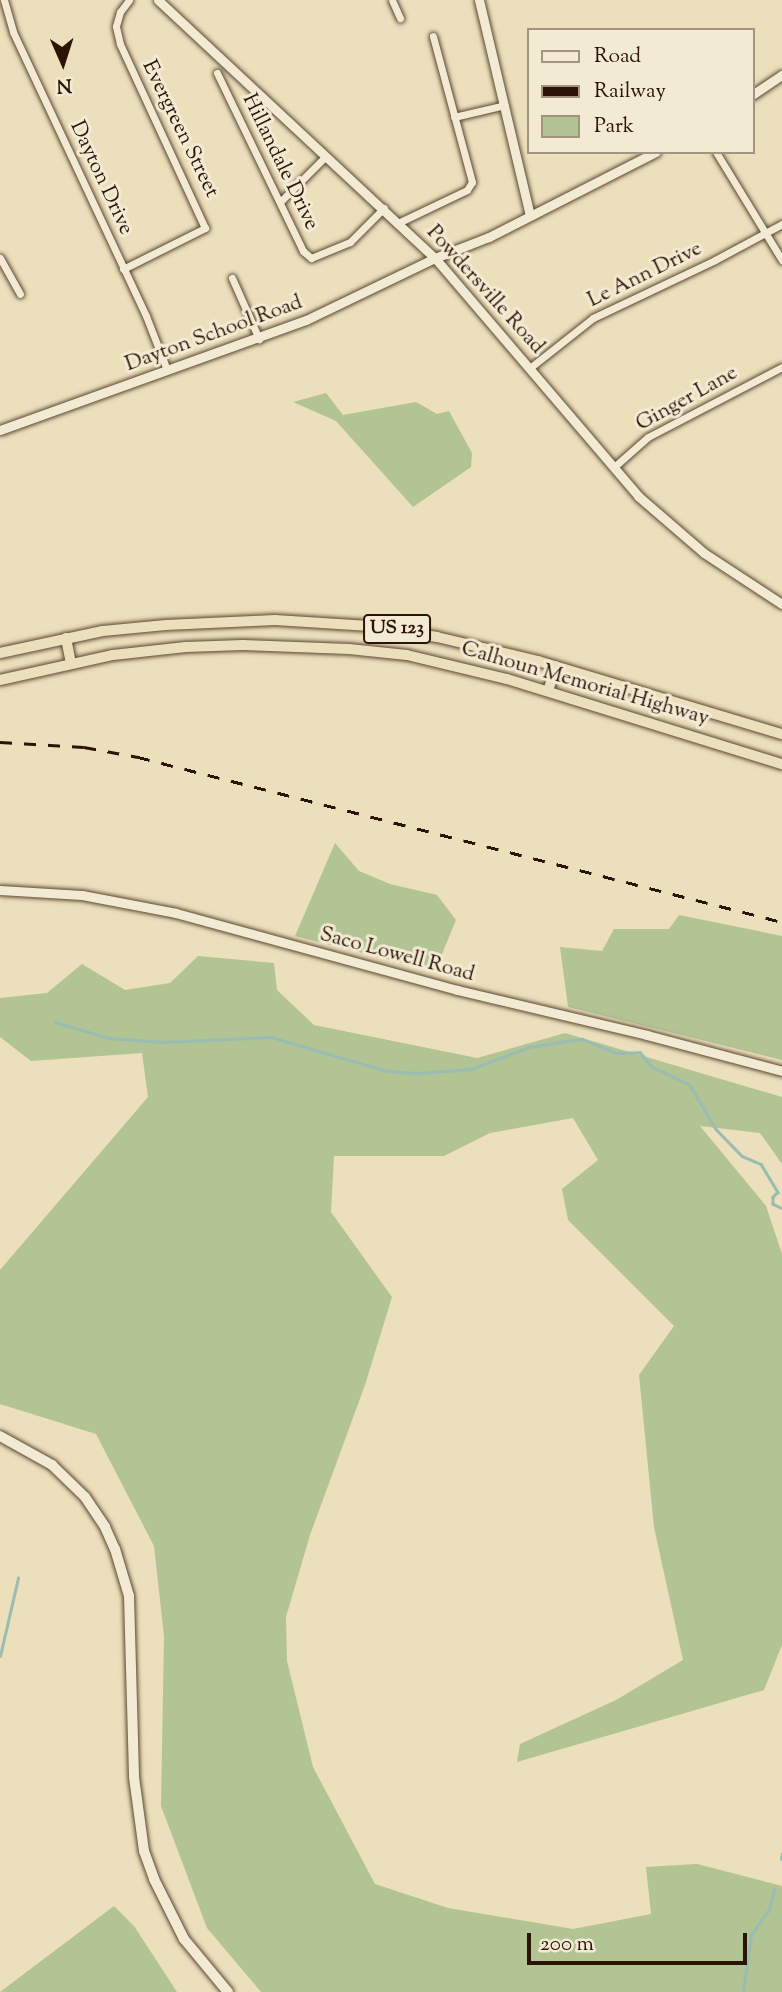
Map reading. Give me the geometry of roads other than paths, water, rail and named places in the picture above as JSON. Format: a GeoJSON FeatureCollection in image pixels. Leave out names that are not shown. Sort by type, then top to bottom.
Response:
{"type":"FeatureCollection","features":[{"type":"Feature","properties":{"kind":"highway","name":"Calhoun Memorial Highway"},"geometry":{"type":"LineString","coordinates":[[0,653],[103,631],[241,620],[332,622],[405,630],[556,666],[782,734]]}},
{"type":"Feature","properties":{"kind":"highway"},"geometry":{"type":"LineString","coordinates":[[241,620],[243,645]]}},
{"type":"Feature","properties":{"kind":"highway"},"geometry":{"type":"LineString","coordinates":[[66,638],[71,664]]}},
{"type":"Feature","properties":{"kind":"highway","name":"Calhoun Memorial Highway"},"geometry":{"type":"LineString","coordinates":[[0,680],[113,655],[243,645],[407,655],[548,691],[782,764]]}},
{"type":"Feature","properties":{"kind":"highway"},"geometry":{"type":"LineString","coordinates":[[548,691],[556,666]]}},
{"type":"Feature","properties":{"kind":"main road"},"geometry":{"type":"LineString","coordinates":[[0,1436],[52,1465],[85,1497],[105,1527],[115,1549],[129,1596],[134,1777],[144,1851],[154,1880],[184,1939],[228,1992]]}},
{"type":"Feature","properties":{"kind":"street","name":"Dayton Drive"},"geometry":{"type":"LineString","coordinates":[[4,0],[13,32],[123,268],[167,370]]}},
{"type":"Feature","properties":{"kind":"street","name":"Evergreen Street"},"geometry":{"type":"LineString","coordinates":[[123,268],[205,228],[120,44],[116,26],[120,12],[129,0]]}},
{"type":"Feature","properties":{"kind":"street","name":"Powdersville Road"},"geometry":{"type":"LineString","coordinates":[[158,0],[400,222],[435,258],[638,496],[681,534],[782,604]]}},
{"type":"Feature","properties":{"kind":"street"},"geometry":{"type":"LineString","coordinates":[[392,0],[400,18]]}},
{"type":"Feature","properties":{"kind":"street"},"geometry":{"type":"LineString","coordinates":[[479,0],[530,215]]}},
{"type":"Feature","properties":{"kind":"street"},"geometry":{"type":"LineString","coordinates":[[400,222],[467,190],[471,182],[433,36]]}},
{"type":"Feature","properties":{"kind":"street","name":"Hillandale Drive"},"geometry":{"type":"LineString","coordinates":[[217,73],[303,251],[311,258],[350,242],[384,208]]}},
{"type":"Feature","properties":{"kind":"street"},"geometry":{"type":"LineString","coordinates":[[754,94],[782,75]]}},
{"type":"Feature","properties":{"kind":"street"},"geometry":{"type":"LineString","coordinates":[[454,117],[505,105]]}},
{"type":"Feature","properties":{"kind":"street","name":"Dayton School Road"},"geometry":{"type":"LineString","coordinates":[[0,430],[259,339],[335,307],[435,258],[489,237],[652,154]]}},
{"type":"Feature","properties":{"kind":"street"},"geometry":{"type":"LineString","coordinates":[[717,154],[782,260]]}},
{"type":"Feature","properties":{"kind":"street"},"geometry":{"type":"LineString","coordinates":[[281,202],[326,156]]}},
{"type":"Feature","properties":{"kind":"street","name":"Le Ann Drive"},"geometry":{"type":"LineString","coordinates":[[531,368],[593,318],[782,224]]}},
{"type":"Feature","properties":{"kind":"street"},"geometry":{"type":"LineString","coordinates":[[0,258],[20,294]]}},
{"type":"Feature","properties":{"kind":"street"},"geometry":{"type":"LineString","coordinates":[[232,278],[259,339]]}},
{"type":"Feature","properties":{"kind":"street","name":"Ginger Lane"},"geometry":{"type":"LineString","coordinates":[[614,467],[648,437],[782,368]]}},
{"type":"Feature","properties":{"kind":"street","name":"Saco Lowell Road"},"geometry":{"type":"LineString","coordinates":[[0,890],[82,895],[176,913],[457,990],[647,1035],[782,1071]]}},
{"type":"Feature","properties":{"kind":"waterway"},"geometry":{"type":"LineString","coordinates":[[55,1022],[109,1038],[164,1042],[271,1037],[387,1071],[419,1073],[471,1069],[529,1047],[582,1039],[617,1053],[640,1052],[652,1067],[690,1085],[716,1129],[742,1156],[761,1164],[778,1192],[773,1197],[773,1204],[782,1208]]}},
{"type":"Feature","properties":{"kind":"waterway"},"geometry":{"type":"LineString","coordinates":[[0,1656],[18,1578]]}},
{"type":"Feature","properties":{"kind":"waterway"},"geometry":{"type":"LineString","coordinates":[[781,1859],[782,1854]]}},
{"type":"Feature","properties":{"kind":"waterway"},"geometry":{"type":"LineString","coordinates":[[743,1992],[751,1935],[769,1909],[774,1890]]}},
{"type":"Feature","properties":{"kind":"railway"},"geometry":{"type":"LineString","coordinates":[[0,742],[84,747],[138,757],[782,922]]}}]}
